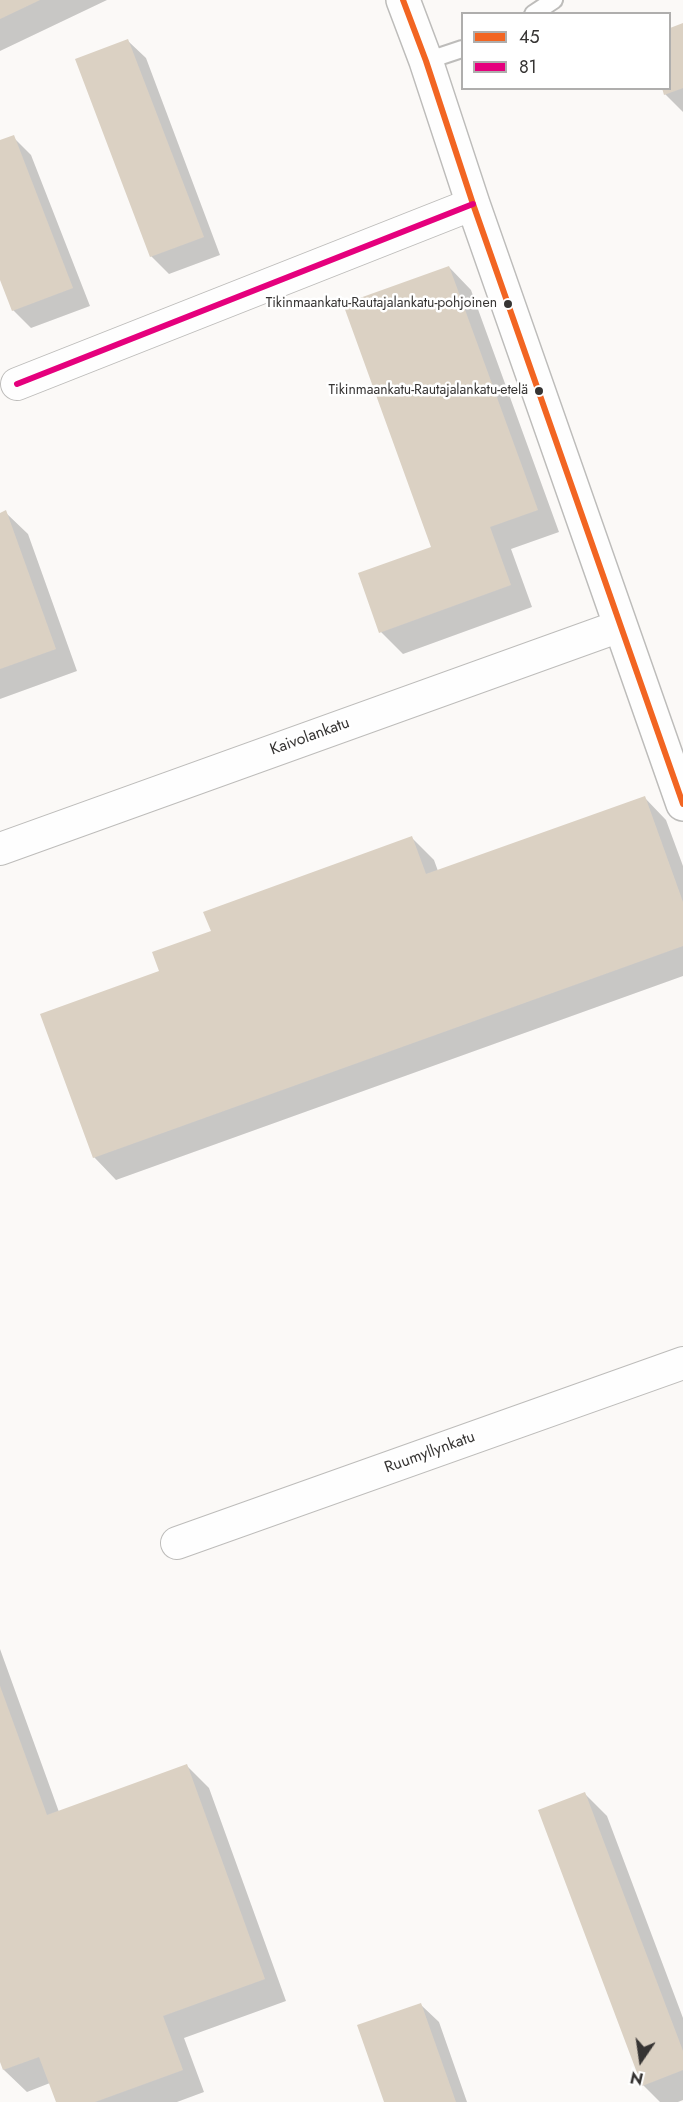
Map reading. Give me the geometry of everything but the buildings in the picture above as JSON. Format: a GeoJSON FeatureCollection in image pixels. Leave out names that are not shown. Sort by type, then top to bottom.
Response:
{"type":"FeatureCollection","features":[{"type":"Feature","properties":{"kind":"street"},"geometry":{"type":"LineString","coordinates":[[403,0],[683,804]]}},
{"type":"Feature","properties":{"kind":"street"},"geometry":{"type":"LineString","coordinates":[[17,384],[473,204]]}},
{"type":"Feature","properties":{"kind":"street","name":"Kaivolankatu"},"geometry":{"type":"LineString","coordinates":[[0,849],[620,626]]}},
{"type":"Feature","properties":{"kind":"street","name":"Ruumyllynkatu"},"geometry":{"type":"LineString","coordinates":[[177,1544],[683,1363]]}},
{"type":"Feature","properties":{"kind":"lane"},"geometry":{"type":"LineString","coordinates":[[536,12],[554,0]]}},
{"type":"Feature","properties":{"kind":"lane"},"geometry":{"type":"LineString","coordinates":[[426,61],[461,49]]}},
{"type":"Feature","properties":{"kind":"transit line","name":"45"},"geometry":{"type":"LineString","coordinates":[[403,0],[683,804]]}},
{"type":"Feature","properties":{"kind":"transit line","name":"81"},"geometry":{"type":"LineString","coordinates":[[17,384],[473,204]]}},
{"type":"Feature","properties":{"kind":"place","name":"Tikinmaankatu-Rautajalankatu-pohjoinen"},"geometry":{"type":"Point","coordinates":[508,304]}},
{"type":"Feature","properties":{"kind":"place","name":"Tikinmaankatu-Rautajalankatu-etelä"},"geometry":{"type":"Point","coordinates":[539,391]}}]}
